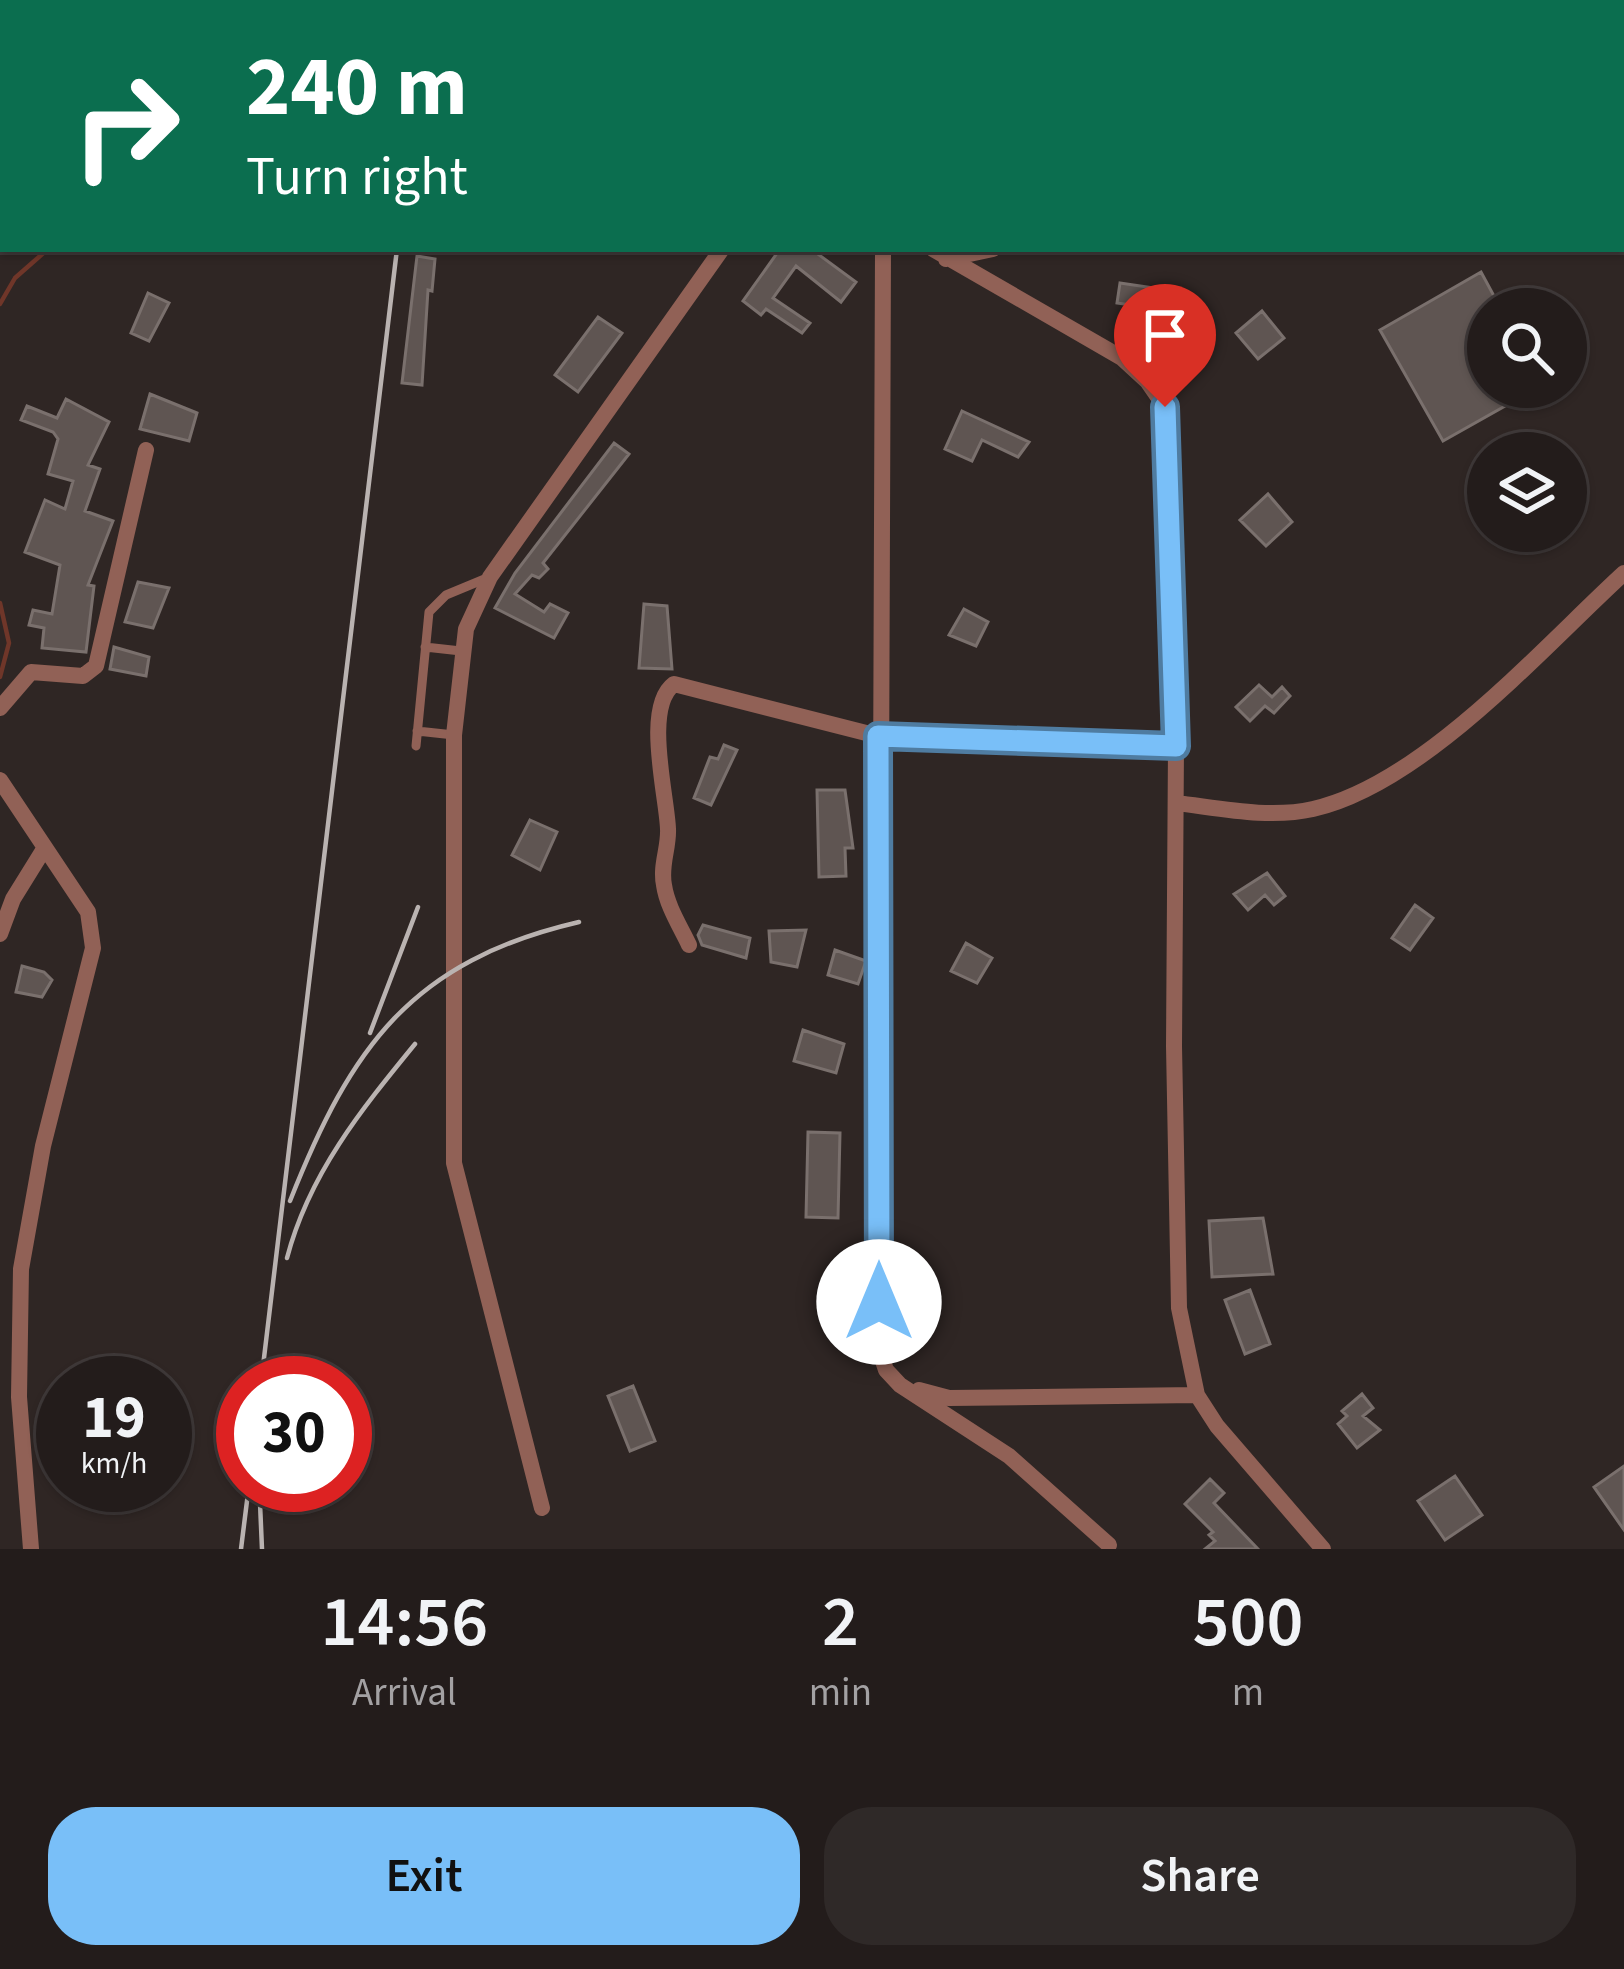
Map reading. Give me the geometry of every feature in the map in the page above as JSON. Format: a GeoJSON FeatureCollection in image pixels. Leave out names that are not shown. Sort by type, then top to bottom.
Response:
{"type":"FeatureCollection","features":[{"type":"Feature","properties":{"kind":"street"},"geometry":{"type":"LineString","coordinates":[[542,1508],[454,1163],[454,735],[461,651],[474,605],[490,577],[720,252]]}},
{"type":"Feature","properties":{"kind":"street"},"geometry":{"type":"LineString","coordinates":[[883,252],[879,1349],[886,1370],[900,1385],[1009,1456],[1109,1545]]}},
{"type":"Feature","properties":{"kind":"street"},"geometry":{"type":"LineString","coordinates":[[940,254],[1122,358],[1148,381],[1165,407],[1176,746],[1174,1046],[1179,1308],[1198,1395],[1217,1426],[1323,1549]]}},
{"type":"Feature","properties":{"kind":"street"},"geometry":{"type":"LineString","coordinates":[[0,708],[31,672],[83,676],[96,666],[146,450]]}},
{"type":"Feature","properties":{"kind":"street"},"geometry":{"type":"LineString","coordinates":[[1176,803],[1256,812],[1311,810],[1366,790],[1409,764],[1484,702],[1624,573]]}},
{"type":"Feature","properties":{"kind":"street"},"geometry":{"type":"LineString","coordinates":[[688,946],[664,887],[662,868],[668,835],[658,773],[665,690],[674,684],[878,736],[1176,746]]}},
{"type":"Feature","properties":{"kind":"street"},"geometry":{"type":"LineString","coordinates":[[0,780],[88,912],[93,948],[43,1146],[21,1269],[19,1397],[31,1549]]}},
{"type":"Feature","properties":{"kind":"street"},"geometry":{"type":"LineString","coordinates":[[0,934],[13,899],[44,849]]}},
{"type":"Feature","properties":{"kind":"street"},"geometry":{"type":"LineString","coordinates":[[900,1385],[949,1398],[1198,1395]]}},
{"type":"Feature","properties":{"kind":"lane"},"geometry":{"type":"LineString","coordinates":[[416,746],[433,603],[490,577]]}},
{"type":"Feature","properties":{"kind":"lane"},"geometry":{"type":"LineString","coordinates":[[425,647],[461,651]]}},
{"type":"Feature","properties":{"kind":"lane"},"geometry":{"type":"LineString","coordinates":[[417,731],[454,735]]}},
{"type":"Feature","properties":{"kind":"building"},"geometry":{"type":"Polygon","coordinates":[[[778,252],[815,252],[856,282],[841,302],[796,266],[773,298],[810,323],[802,333],[766,309],[761,315],[743,301],[778,252]]]}},
{"type":"Feature","properties":{"kind":"building"},"geometry":{"type":"Polygon","coordinates":[[[417,256],[435,259],[432,291],[428,290],[422,385],[402,383],[417,256]]]}},
{"type":"Feature","properties":{"kind":"building"},"geometry":{"type":"Polygon","coordinates":[[[1481,272],[1490,288],[1467,288],[1467,408],[1502,408],[1443,441],[1380,330],[1481,272]]]}},
{"type":"Feature","properties":{"kind":"building"},"geometry":{"type":"Polygon","coordinates":[[[1120,283],[1154,288],[1151,308],[1117,303],[1120,283]]]}},
{"type":"Feature","properties":{"kind":"building"},"geometry":{"type":"Polygon","coordinates":[[[148,293],[169,303],[149,341],[131,333],[148,293]]]}},
{"type":"Feature","properties":{"kind":"building"},"geometry":{"type":"Polygon","coordinates":[[[1262,311],[1284,338],[1258,359],[1236,333],[1262,311]]]}},
{"type":"Feature","properties":{"kind":"building"},"geometry":{"type":"Polygon","coordinates":[[[598,317],[622,333],[578,392],[555,375],[598,317]]]}},
{"type":"Feature","properties":{"kind":"building"},"geometry":{"type":"Polygon","coordinates":[[[150,394],[197,413],[189,441],[140,429],[150,394]]]}},
{"type":"Feature","properties":{"kind":"building"},"geometry":{"type":"Polygon","coordinates":[[[66,399],[109,422],[88,465],[100,469],[85,511],[113,521],[88,585],[94,586],[86,652],[42,648],[44,628],[29,625],[33,610],[52,614],[60,565],[25,552],[45,500],[65,509],[73,481],[48,474],[58,439],[53,432],[21,420],[27,406],[57,418],[66,399]]]}},
{"type":"Feature","properties":{"kind":"building"},"geometry":{"type":"Polygon","coordinates":[[[962,411],[1029,442],[1018,457],[982,440],[972,461],[945,449],[962,411]]]}},
{"type":"Feature","properties":{"kind":"building"},"geometry":{"type":"Polygon","coordinates":[[[614,443],[629,454],[543,563],[548,569],[539,578],[532,575],[515,594],[544,612],[550,604],[568,613],[554,638],[495,608],[515,573],[614,443]]]}},
{"type":"Feature","properties":{"kind":"building"},"geometry":{"type":"Polygon","coordinates":[[[1268,494],[1292,522],[1266,546],[1240,520],[1268,494]]]}},
{"type":"Feature","properties":{"kind":"building"},"geometry":{"type":"Polygon","coordinates":[[[138,582],[169,588],[153,628],[125,622],[138,582]]]}},
{"type":"Feature","properties":{"kind":"building"},"geometry":{"type":"Polygon","coordinates":[[[644,604],[667,606],[672,669],[639,668],[644,604]]]}},
{"type":"Feature","properties":{"kind":"building"},"geometry":{"type":"Polygon","coordinates":[[[964,609],[988,622],[976,646],[949,635],[964,609]]]}},
{"type":"Feature","properties":{"kind":"building"},"geometry":{"type":"Polygon","coordinates":[[[114,647],[149,657],[146,676],[110,669],[114,647]]]}},
{"type":"Feature","properties":{"kind":"building"},"geometry":{"type":"Polygon","coordinates":[[[1259,685],[1272,697],[1282,687],[1290,696],[1274,713],[1265,706],[1250,721],[1236,707],[1259,685]]]}},
{"type":"Feature","properties":{"kind":"building"},"geometry":{"type":"Polygon","coordinates":[[[724,745],[737,750],[711,805],[694,798],[710,757],[718,759],[724,745]]]}},
{"type":"Feature","properties":{"kind":"building"},"geometry":{"type":"Polygon","coordinates":[[[817,790],[845,790],[853,848],[845,848],[846,876],[819,877],[817,790]]]}},
{"type":"Feature","properties":{"kind":"building"},"geometry":{"type":"Polygon","coordinates":[[[530,820],[557,832],[540,870],[512,855],[530,820]]]}},
{"type":"Feature","properties":{"kind":"building"},"geometry":{"type":"Polygon","coordinates":[[[1267,873],[1285,896],[1274,905],[1265,895],[1248,910],[1234,894],[1267,873]]]}},
{"type":"Feature","properties":{"kind":"building"},"geometry":{"type":"Polygon","coordinates":[[[1415,905],[1433,918],[1410,950],[1392,938],[1415,905]]]}},
{"type":"Feature","properties":{"kind":"building"},"geometry":{"type":"Polygon","coordinates":[[[703,925],[750,938],[746,958],[702,945],[698,935],[703,925]]]}},
{"type":"Feature","properties":{"kind":"building"},"geometry":{"type":"Polygon","coordinates":[[[806,930],[797,967],[771,962],[769,931],[806,930]]]}},
{"type":"Feature","properties":{"kind":"building"},"geometry":{"type":"Polygon","coordinates":[[[966,943],[992,958],[977,983],[951,971],[966,943]]]}},
{"type":"Feature","properties":{"kind":"building"},"geometry":{"type":"Polygon","coordinates":[[[835,950],[866,961],[858,984],[828,975],[835,950]]]}},
{"type":"Feature","properties":{"kind":"building"},"geometry":{"type":"Polygon","coordinates":[[[22,966],[44,972],[52,980],[42,997],[16,992],[22,966]]]}},
{"type":"Feature","properties":{"kind":"building"},"geometry":{"type":"Polygon","coordinates":[[[803,1030],[844,1044],[836,1073],[794,1061],[803,1030]]]}},
{"type":"Feature","properties":{"kind":"building"},"geometry":{"type":"Polygon","coordinates":[[[808,1132],[840,1133],[838,1218],[806,1217],[808,1132]]]}},
{"type":"Feature","properties":{"kind":"building"},"geometry":{"type":"Polygon","coordinates":[[[1263,1218],[1273,1274],[1212,1277],[1209,1221],[1263,1218]]]}},
{"type":"Feature","properties":{"kind":"building"},"geometry":{"type":"Polygon","coordinates":[[[1250,1290],[1270,1344],[1245,1354],[1225,1300],[1250,1290]]]}},
{"type":"Feature","properties":{"kind":"building"},"geometry":{"type":"Polygon","coordinates":[[[633,1386],[655,1441],[630,1451],[608,1396],[633,1386]]]}},
{"type":"Feature","properties":{"kind":"building"},"geometry":{"type":"Polygon","coordinates":[[[1362,1394],[1373,1408],[1363,1416],[1380,1430],[1357,1448],[1338,1424],[1347,1416],[1342,1411],[1362,1394]]]}},
{"type":"Feature","properties":{"kind":"building"},"geometry":{"type":"Polygon","coordinates":[[[1624,1466],[1624,1530],[1594,1487],[1624,1466]]]}},
{"type":"Feature","properties":{"kind":"building"},"geometry":{"type":"Polygon","coordinates":[[[1455,1476],[1482,1515],[1445,1540],[1418,1501],[1455,1476]]]}},
{"type":"Feature","properties":{"kind":"building"},"geometry":{"type":"Polygon","coordinates":[[[1210,1479],[1224,1493],[1214,1503],[1258,1549],[1205,1549],[1215,1541],[1209,1535],[1213,1532],[1185,1504],[1210,1479]]]}},
{"type":"Feature","properties":{"kind":"waterway"},"geometry":{"type":"LineString","coordinates":[[0,304],[15,278],[45,252]]}},
{"type":"Feature","properties":{"kind":"waterway"},"geometry":{"type":"LineString","coordinates":[[0,603],[9,643],[0,677]]}},
{"type":"Feature","properties":{"kind":"railway"},"geometry":{"type":"LineString","coordinates":[[264,1356],[397,252]]}},
{"type":"Feature","properties":{"kind":"railway"},"geometry":{"type":"LineString","coordinates":[[370,1033],[418,907]]}},
{"type":"Feature","properties":{"kind":"railway"},"geometry":{"type":"LineString","coordinates":[[290,1201],[337,1098],[394,1018],[472,960],[579,922]]}},
{"type":"Feature","properties":{"kind":"railway"},"geometry":{"type":"LineString","coordinates":[[287,1258],[323,1171],[415,1044]]}},
{"type":"Feature","properties":{"kind":"railway"},"geometry":{"type":"LineString","coordinates":[[241,1549],[246,1512]]}},
{"type":"Feature","properties":{"kind":"railway"},"geometry":{"type":"LineString","coordinates":[[260,1512],[262,1549]]}},
{"type":"Feature","properties":{"kind":"route"},"geometry":{"type":"LineString","coordinates":[[879,1302],[878,736],[1176,746],[1165,407]]}}]}
